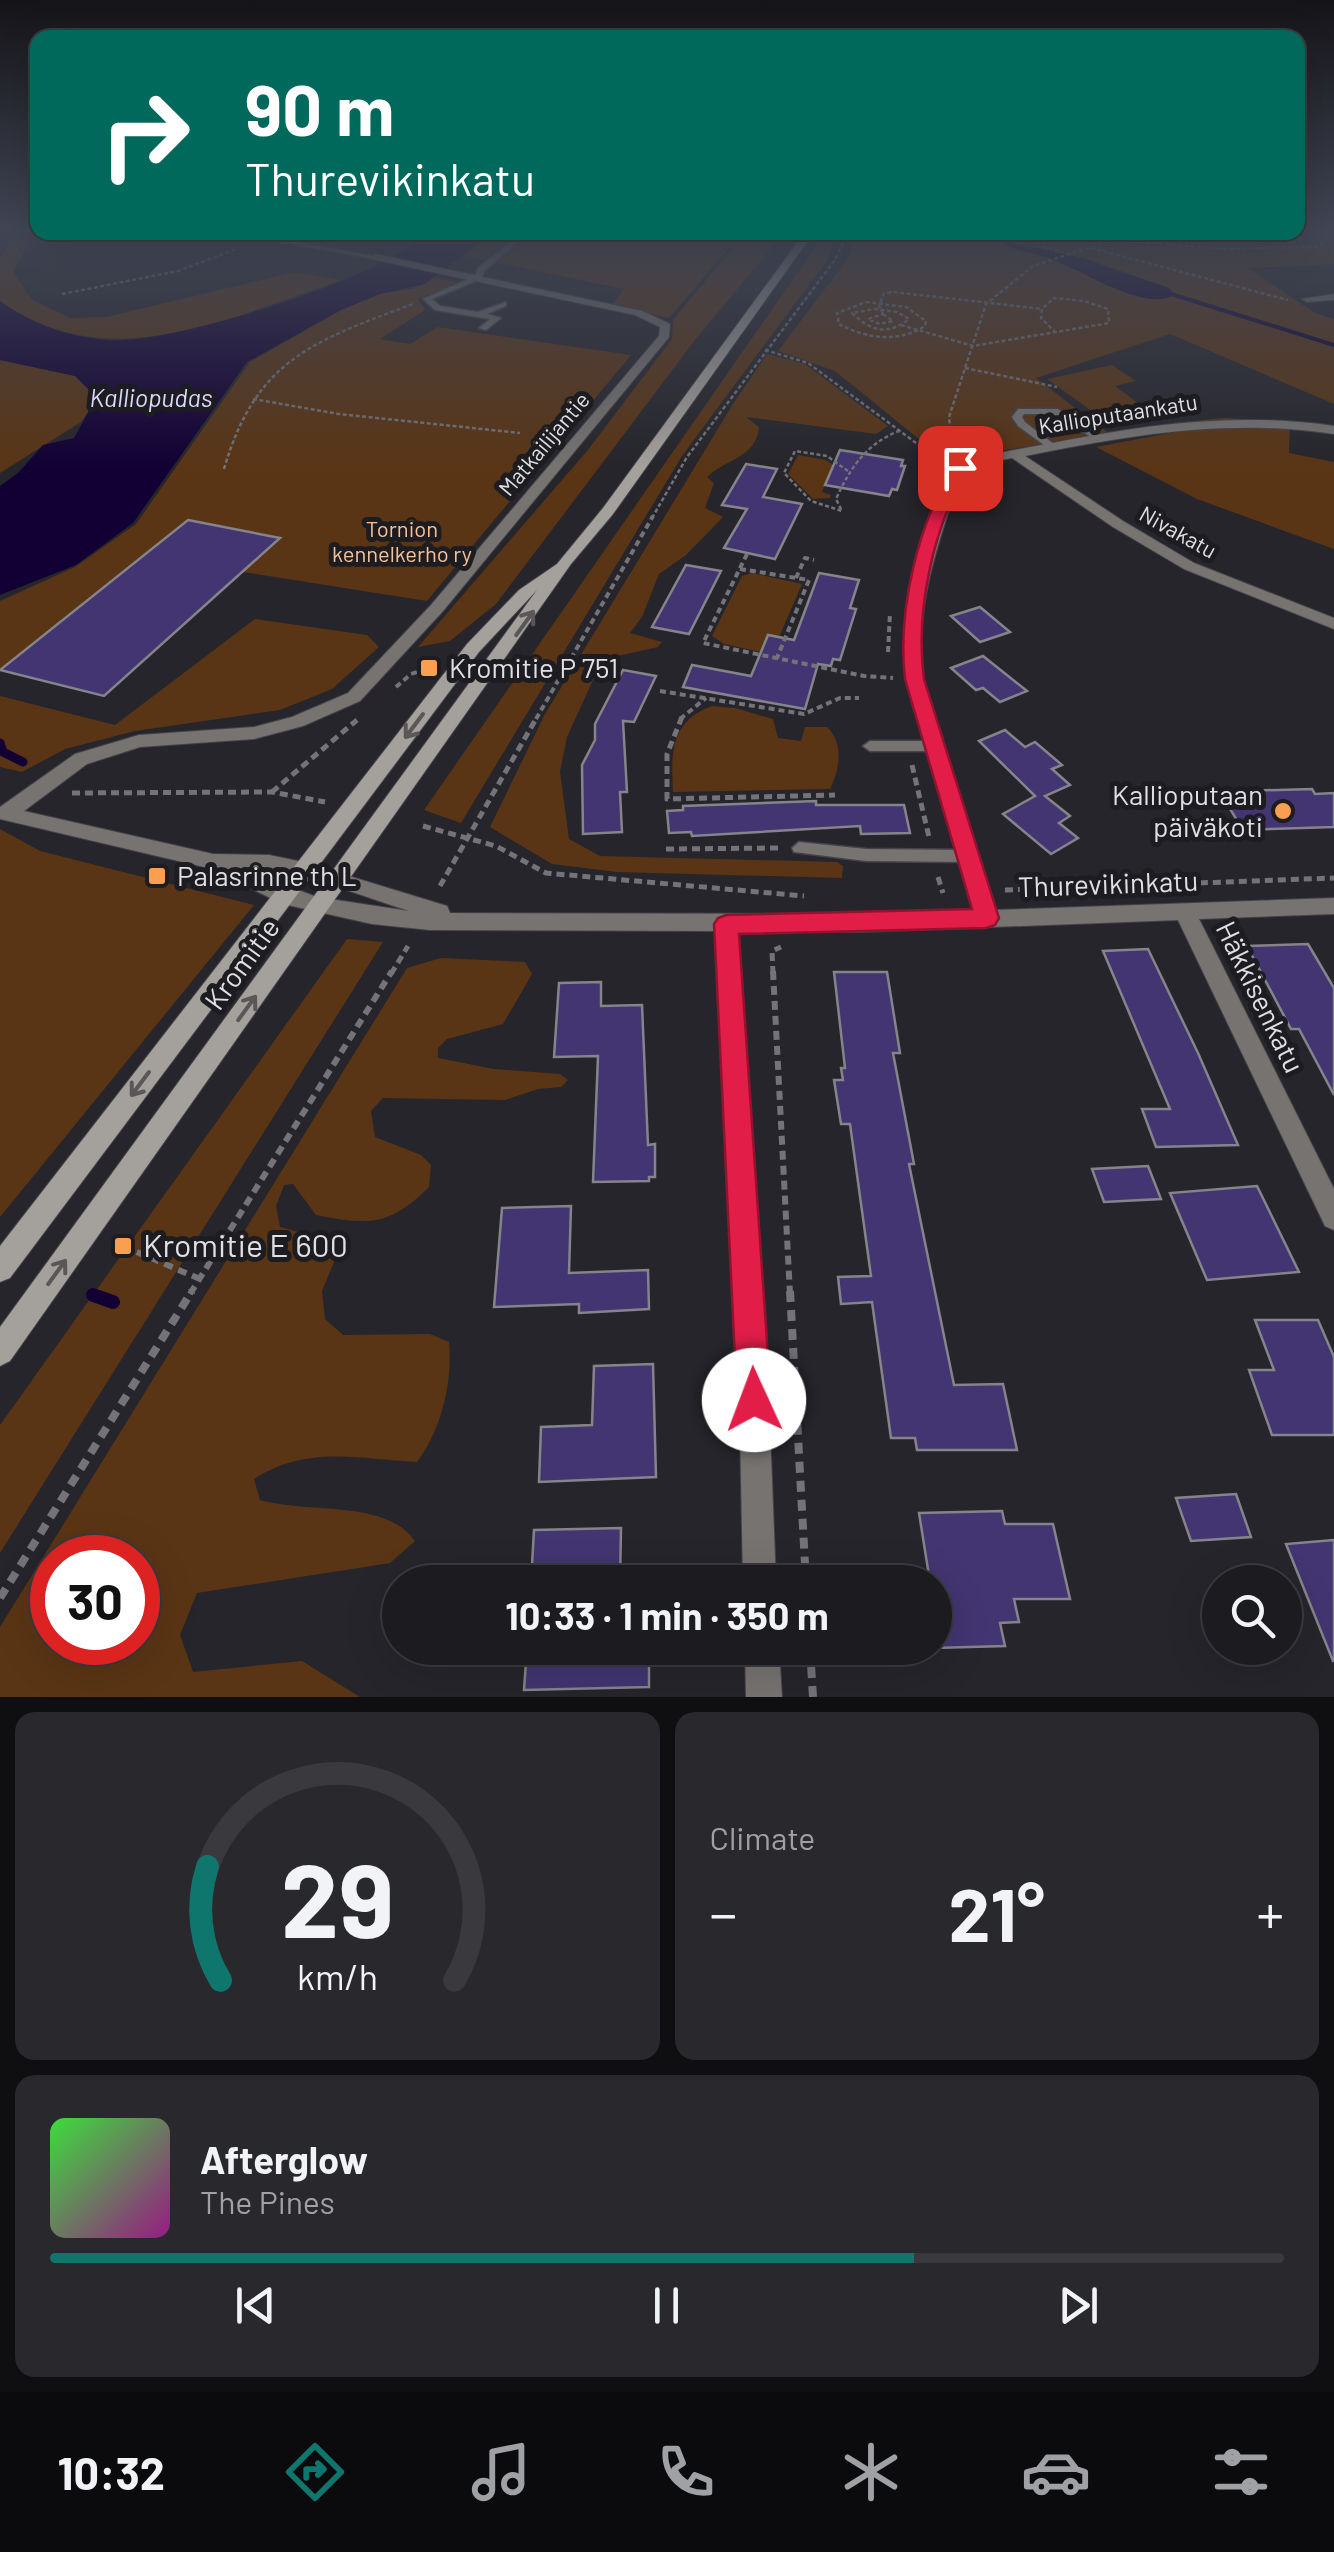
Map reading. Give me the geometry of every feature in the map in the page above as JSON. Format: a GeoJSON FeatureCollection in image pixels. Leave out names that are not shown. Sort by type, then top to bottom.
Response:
{"type":"FeatureCollection","features":[{"type":"Feature","properties":{"kind":"main road","name":"Kromitie"},"geometry":{"type":"LineString","coordinates":[[0,1350],[566,561],[608,510],[753,310]]}},
{"type":"Feature","properties":{"kind":"main road","name":"Kromitie"},"geometry":{"type":"LineString","coordinates":[[0,1268],[473,648],[524,593],[566,561]]}},
{"type":"Feature","properties":{"kind":"street","name":"Matkailijantie"},"geometry":{"type":"LineString","coordinates":[[4,813],[81,758],[139,741],[254,733],[297,722],[354,696],[437,608],[664,337],[666,326],[660,320],[618,310]]}},
{"type":"Feature","properties":{"kind":"street","name":"Kallioputaankatu"},"geometry":{"type":"LineString","coordinates":[[986,918],[915,679],[911,648],[919,578],[954,475],[978,460],[1226,420],[1267,420],[1334,430]]}},
{"type":"Feature","properties":{"kind":"street","name":"Nivakatu"},"geometry":{"type":"LineString","coordinates":[[1014,454],[1189,566],[1334,624]]}},
{"type":"Feature","properties":{"kind":"street"},"geometry":{"type":"LineString","coordinates":[[4,813],[213,862]]}},
{"type":"Feature","properties":{"kind":"street","name":"Thurevikinkatu"},"geometry":{"type":"LineString","coordinates":[[213,862],[269,863],[435,912],[524,924]]}},
{"type":"Feature","properties":{"kind":"street","name":"Thurevikinkatu"},"geometry":{"type":"LineString","coordinates":[[213,862],[252,886],[362,917],[524,924],[788,923],[1334,906]]}},
{"type":"Feature","properties":{"kind":"street","name":"Häkkisenkatu"},"geometry":{"type":"LineString","coordinates":[[1185,912],[1334,1217]]}},
{"type":"Feature","properties":{"kind":"street"},"geometry":{"type":"LineString","coordinates":[[726,924],[752,1327],[759,1565]]}},
{"type":"Feature","properties":{"kind":"street"},"geometry":{"type":"LineString","coordinates":[[763,1665],[764,1697]]}},
{"type":"Feature","properties":{"kind":"lane"},"geometry":{"type":"LineString","coordinates":[[429,320],[448,310]]}},
{"type":"Feature","properties":{"kind":"lane"},"geometry":{"type":"LineString","coordinates":[[449,310],[498,318],[483,328]]}},
{"type":"Feature","properties":{"kind":"lane"},"geometry":{"type":"LineString","coordinates":[[457,324],[487,310]]}},
{"type":"Feature","properties":{"kind":"lane"},"geometry":{"type":"LineString","coordinates":[[1051,446],[1021,424],[1017,416],[1021,412],[1055,411],[1100,439]]}},
{"type":"Feature","properties":{"kind":"lane"},"geometry":{"type":"LineString","coordinates":[[1037,436],[1083,428]]}},
{"type":"Feature","properties":{"kind":"lane"},"geometry":{"type":"LineString","coordinates":[[870,746],[935,746]]}},
{"type":"Feature","properties":{"kind":"lane"},"geometry":{"type":"LineString","coordinates":[[798,848],[866,855],[969,856]]}},
{"type":"Feature","properties":{"kind":"path"},"geometry":{"type":"LineString","coordinates":[[224,469],[229,445],[253,399],[276,368],[296,354],[400,310]]}},
{"type":"Feature","properties":{"kind":"path"},"geometry":{"type":"LineString","coordinates":[[440,886],[686,457],[796,310]]}},
{"type":"Feature","properties":{"kind":"path"},"geometry":{"type":"LineString","coordinates":[[841,310],[836,318],[840,324],[871,336],[899,336],[920,330],[926,320],[916,310]]}},
{"type":"Feature","properties":{"kind":"path"},"geometry":{"type":"LineString","coordinates":[[765,350],[808,363],[935,457],[952,448],[949,417],[984,310]]}},
{"type":"Feature","properties":{"kind":"path"},"geometry":{"type":"LineString","coordinates":[[1042,310],[1040,318],[1056,333]]}},
{"type":"Feature","properties":{"kind":"path"},"geometry":{"type":"LineString","coordinates":[[901,325],[972,346],[1108,324],[1110,312],[1104,310]]}},
{"type":"Feature","properties":{"kind":"path"},"geometry":{"type":"LineString","coordinates":[[856,311],[905,314],[909,320],[878,331],[860,321],[853,317],[856,311]]}},
{"type":"Feature","properties":{"kind":"path"},"geometry":{"type":"LineString","coordinates":[[840,324],[893,321],[882,313],[872,315],[870,320]]}},
{"type":"Feature","properties":{"kind":"path"},"geometry":{"type":"LineString","coordinates":[[965,368],[1058,387]]}},
{"type":"Feature","properties":{"kind":"path"},"geometry":{"type":"LineString","coordinates":[[253,399],[339,414],[520,433]]}},
{"type":"Feature","properties":{"kind":"path"},"geometry":{"type":"LineString","coordinates":[[848,471],[827,456],[795,451],[784,474],[811,501],[842,511],[836,499],[848,471],[869,445],[899,431]]}},
{"type":"Feature","properties":{"kind":"path"},"geometry":{"type":"LineString","coordinates":[[747,554],[703,643],[864,676],[915,679]]}},
{"type":"Feature","properties":{"kind":"path"},"geometry":{"type":"LineString","coordinates":[[796,578],[805,558],[814,560]]}},
{"type":"Feature","properties":{"kind":"path"},"geometry":{"type":"LineString","coordinates":[[740,569],[809,580],[778,658]]}},
{"type":"Feature","properties":{"kind":"path"},"geometry":{"type":"LineString","coordinates":[[383,698],[411,674],[429,668]]}},
{"type":"Feature","properties":{"kind":"path"},"geometry":{"type":"LineString","coordinates":[[660,692],[804,714],[840,698],[858,698]]}},
{"type":"Feature","properties":{"kind":"path"},"geometry":{"type":"LineString","coordinates":[[706,698],[688,707],[667,742],[667,798],[835,795]]}},
{"type":"Feature","properties":{"kind":"path"},"geometry":{"type":"LineString","coordinates":[[272,792],[370,710]]}},
{"type":"Feature","properties":{"kind":"path"},"geometry":{"type":"LineString","coordinates":[[36,789],[80,794],[272,792],[338,805]]}},
{"type":"Feature","properties":{"kind":"path"},"geometry":{"type":"LineString","coordinates":[[423,826],[496,846],[546,874],[821,897]]}},
{"type":"Feature","properties":{"kind":"path"},"geometry":{"type":"LineString","coordinates":[[666,848],[798,848]]}},
{"type":"Feature","properties":{"kind":"path"},"geometry":{"type":"LineString","coordinates":[[926,894],[1334,878]]}},
{"type":"Feature","properties":{"kind":"path"},"geometry":{"type":"LineString","coordinates":[[784,896],[789,943],[772,951],[805,1565]]}},
{"type":"Feature","properties":{"kind":"path"},"geometry":{"type":"LineString","coordinates":[[0,1598],[408,946]]}},
{"type":"Feature","properties":{"kind":"path"},"geometry":{"type":"LineString","coordinates":[[123,1246],[200,1279]]}},
{"type":"Feature","properties":{"kind":"path"},"geometry":{"type":"LineString","coordinates":[[811,1665],[813,1697]]}},
{"type":"Feature","properties":{"kind":"green space"},"geometry":{"type":"Polygon","coordinates":[[[16,310],[54,310],[70,318],[106,317],[135,310],[255,310],[170,334],[126,338],[84,336],[41,324],[16,310]]]}},
{"type":"Feature","properties":{"kind":"green space","name":"Tornion kennelkerho ry"},"geometry":{"type":"Polygon","coordinates":[[[341,310],[425,310],[380,339],[410,344],[438,327],[631,355],[427,601],[243,572],[279,538],[189,520],[0,669],[0,601],[75,567],[136,524],[250,362],[341,310]]]}},
{"type":"Feature","properties":{"kind":"green space"},"geometry":{"type":"Polygon","coordinates":[[[635,310],[676,310],[669,318],[635,310]]]}},
{"type":"Feature","properties":{"kind":"green space"},"geometry":{"type":"Polygon","coordinates":[[[681,310],[720,310],[496,604],[450,641],[418,647],[587,451],[672,339],[673,320],[681,310]]]}},
{"type":"Feature","properties":{"kind":"green space"},"geometry":{"type":"Polygon","coordinates":[[[771,310],[790,310],[682,456],[461,823],[424,810],[771,310]]]}},
{"type":"Feature","properties":{"kind":"green space"},"geometry":{"type":"Polygon","coordinates":[[[809,310],[1311,310],[1334,319],[1334,404],[1170,334],[1036,378],[1107,432],[946,461],[835,371],[778,351],[809,310]]]}},
{"type":"Feature","properties":{"kind":"green space"},"geometry":{"type":"Polygon","coordinates":[[[767,354],[805,364],[888,426],[876,434],[746,417],[759,427],[752,445],[707,477],[714,483],[705,508],[723,517],[686,555],[659,574],[642,617],[630,633],[662,642],[658,647],[613,657],[599,667],[567,737],[560,772],[569,839],[600,856],[837,862],[843,866],[842,878],[617,872],[552,864],[490,827],[545,714],[767,354]]]}},
{"type":"Feature","properties":{"kind":"green space"},"geometry":{"type":"Polygon","coordinates":[[[0,360],[75,376],[90,391],[91,408],[81,422],[0,473],[0,360]]]}},
{"type":"Feature","properties":{"kind":"green space"},"geometry":{"type":"Polygon","coordinates":[[[1112,365],[1136,381],[1115,386],[1158,418],[1113,426],[1047,379],[1112,365]]]}},
{"type":"Feature","properties":{"kind":"green space"},"geometry":{"type":"Polygon","coordinates":[[[1224,418],[1290,421],[1289,453],[1334,462],[1334,549],[1197,499],[1096,447],[1180,431],[1172,423],[1224,418]]]}},
{"type":"Feature","properties":{"kind":"green space"},"geometry":{"type":"Polygon","coordinates":[[[798,455],[826,460],[840,470],[840,475],[830,473],[822,492],[830,498],[813,499],[788,474],[798,455]]]}},
{"type":"Feature","properties":{"kind":"green space"},"geometry":{"type":"Polygon","coordinates":[[[752,573],[802,584],[779,637],[761,652],[724,644],[712,636],[742,576],[752,573]]]}},
{"type":"Feature","properties":{"kind":"green space"},"geometry":{"type":"Polygon","coordinates":[[[255,619],[367,635],[379,647],[332,689],[280,710],[135,731],[65,749],[22,772],[0,767],[0,696],[115,725],[255,619]]]}},
{"type":"Feature","properties":{"kind":"green space"},"geometry":{"type":"Polygon","coordinates":[[[712,706],[773,719],[778,738],[801,741],[805,727],[827,727],[839,756],[830,789],[673,792],[676,740],[688,720],[712,706]]]}},
{"type":"Feature","properties":{"kind":"green space"},"geometry":{"type":"Polygon","coordinates":[[[0,829],[40,851],[254,905],[0,1217],[0,829]]]}},
{"type":"Feature","properties":{"kind":"green space"},"geometry":{"type":"Polygon","coordinates":[[[347,939],[383,942],[0,1553],[0,1425],[347,939]]]}},
{"type":"Feature","properties":{"kind":"green space"},"geometry":{"type":"Polygon","coordinates":[[[441,958],[525,962],[532,974],[503,1024],[447,1039],[438,1048],[438,1058],[494,1069],[560,1074],[568,1080],[561,1087],[538,1089],[505,1100],[383,1098],[371,1111],[375,1137],[421,1155],[431,1165],[429,1187],[402,1210],[377,1220],[316,1215],[293,1184],[284,1185],[276,1206],[280,1227],[320,1238],[339,1250],[322,1291],[325,1319],[343,1335],[430,1334],[449,1342],[449,1373],[439,1421],[417,1462],[333,1457],[294,1462],[254,1479],[260,1500],[366,1513],[402,1528],[415,1541],[390,1563],[197,1593],[180,1635],[193,1672],[302,1661],[360,1697],[0,1697],[0,1627],[30,1578],[30,1665],[160,1665],[160,1535],[57,1535],[407,968],[441,958]]]}},
{"type":"Feature","properties":{"kind":"water","name":"Kalliopudas"},"geometry":{"type":"Polygon","coordinates":[[[0,310],[15,310],[63,332],[106,340],[136,339],[260,310],[341,310],[247,362],[133,523],[76,565],[0,595],[0,486],[18,473],[43,445],[74,438],[91,407],[90,391],[75,376],[0,360],[0,310]]]}},
{"type":"Feature","properties":{"kind":"building"},"geometry":{"type":"Polygon","coordinates":[[[840,450],[903,460],[901,466],[905,466],[897,490],[892,489],[889,496],[825,485],[840,450]]]}},
{"type":"Feature","properties":{"kind":"building"},"geometry":{"type":"Polygon","coordinates":[[[746,464],[777,469],[763,497],[802,504],[775,559],[724,548],[747,509],[722,505],[746,464]]]}},
{"type":"Feature","properties":{"kind":"building"},"geometry":{"type":"Polygon","coordinates":[[[188,520],[280,538],[104,696],[0,670],[188,520]]]}},
{"type":"Feature","properties":{"kind":"building"},"geometry":{"type":"Polygon","coordinates":[[[686,565],[721,571],[689,634],[652,627],[686,565]]]}},
{"type":"Feature","properties":{"kind":"building"},"geometry":{"type":"Polygon","coordinates":[[[819,573],[859,580],[850,608],[856,609],[840,660],[833,659],[831,666],[818,664],[805,709],[683,687],[692,665],[751,676],[768,635],[794,640],[819,573]]]}},
{"type":"Feature","properties":{"kind":"building"},"geometry":{"type":"Polygon","coordinates":[[[980,607],[1010,632],[980,642],[951,616],[980,607]]]}},
{"type":"Feature","properties":{"kind":"building"},"geometry":{"type":"Polygon","coordinates":[[[983,656],[1027,691],[1000,702],[983,688],[976,690],[951,668],[983,656]]]}},
{"type":"Feature","properties":{"kind":"building"},"geometry":{"type":"Polygon","coordinates":[[[623,670],[656,676],[634,722],[623,721],[627,792],[620,792],[622,832],[583,834],[582,765],[595,740],[595,724],[623,670]]]}},
{"type":"Feature","properties":{"kind":"building"},"geometry":{"type":"Polygon","coordinates":[[[1005,730],[1025,747],[1035,742],[1062,765],[1052,769],[1070,785],[1045,796],[1070,816],[1059,823],[1078,838],[1051,854],[1003,814],[1035,796],[979,741],[1005,730]]]}},
{"type":"Feature","properties":{"kind":"building","name":"Kallioputaan päiväkoti"},"geometry":{"type":"Polygon","coordinates":[[[1312,789],[1315,794],[1334,793],[1334,827],[1243,830],[1222,796],[1242,795],[1240,791],[1312,789]]]}},
{"type":"Feature","properties":{"kind":"building"},"geometry":{"type":"Polygon","coordinates":[[[816,801],[816,805],[904,805],[910,833],[861,834],[860,826],[692,836],[691,832],[669,833],[667,811],[683,810],[683,806],[816,801]]]}},
{"type":"Feature","properties":{"kind":"building"},"geometry":{"type":"Polygon","coordinates":[[[1308,944],[1334,988],[1334,1095],[1299,1029],[1291,1029],[1247,946],[1308,944]]]}},
{"type":"Feature","properties":{"kind":"building"},"geometry":{"type":"Polygon","coordinates":[[[1148,949],[1238,1145],[1156,1147],[1142,1109],[1170,1109],[1103,951],[1148,949]]]}},
{"type":"Feature","properties":{"kind":"building"},"geometry":{"type":"Polygon","coordinates":[[[834,972],[887,972],[900,1053],[893,1053],[914,1164],[909,1164],[954,1385],[1003,1384],[1017,1450],[917,1450],[915,1438],[891,1438],[872,1302],[841,1304],[838,1277],[871,1276],[850,1124],[841,1124],[834,1080],[843,1080],[841,1068],[845,1068],[834,972]]]}},
{"type":"Feature","properties":{"kind":"building"},"geometry":{"type":"Polygon","coordinates":[[[601,982],[601,1006],[642,1005],[648,1145],[655,1144],[655,1177],[649,1177],[649,1181],[593,1182],[598,1056],[554,1057],[559,983],[601,982]]]}},
{"type":"Feature","properties":{"kind":"building"},"geometry":{"type":"Polygon","coordinates":[[[1148,1166],[1161,1199],[1104,1202],[1092,1169],[1148,1166]]]}},
{"type":"Feature","properties":{"kind":"building"},"geometry":{"type":"Polygon","coordinates":[[[1257,1186],[1299,1272],[1207,1280],[1170,1193],[1257,1186]]]}},
{"type":"Feature","properties":{"kind":"building"},"geometry":{"type":"Polygon","coordinates":[[[571,1206],[569,1273],[648,1270],[649,1309],[579,1313],[579,1304],[494,1307],[502,1208],[571,1206]]]}},
{"type":"Feature","properties":{"kind":"building"},"geometry":{"type":"Polygon","coordinates":[[[1255,1320],[1318,1320],[1334,1357],[1334,1435],[1272,1435],[1249,1370],[1274,1370],[1255,1320]]]}},
{"type":"Feature","properties":{"kind":"building"},"geometry":{"type":"Polygon","coordinates":[[[653,1364],[656,1477],[539,1482],[541,1427],[592,1425],[594,1366],[653,1364]]]}},
{"type":"Feature","properties":{"kind":"building"},"geometry":{"type":"Polygon","coordinates":[[[1236,1494],[1251,1537],[1191,1541],[1176,1498],[1236,1494]]]}},
{"type":"Feature","properties":{"kind":"building"},"geometry":{"type":"Polygon","coordinates":[[[1002,1511],[1005,1524],[1053,1524],[1070,1599],[1014,1599],[1019,1622],[1000,1623],[1005,1646],[952,1648],[952,1565],[927,1565],[919,1513],[1002,1511]]]}},
{"type":"Feature","properties":{"kind":"building"},"geometry":{"type":"Polygon","coordinates":[[[621,1528],[620,1565],[532,1565],[534,1530],[621,1528]]]}},
{"type":"Feature","properties":{"kind":"building"},"geometry":{"type":"Polygon","coordinates":[[[1334,1540],[1334,1661],[1302,1584],[1302,1565],[1294,1565],[1286,1544],[1334,1540]]]}},
{"type":"Feature","properties":{"kind":"building"},"geometry":{"type":"Polygon","coordinates":[[[526,1665],[649,1665],[649,1687],[524,1690],[526,1665]]]}},
{"type":"Feature","properties":{"kind":"waterway"},"geometry":{"type":"LineString","coordinates":[[1223,310],[1334,345]]}},
{"type":"Feature","properties":{"kind":"waterway"},"geometry":{"type":"LineString","coordinates":[[0,743],[3,752],[23,762]]}},
{"type":"Feature","properties":{"kind":"waterway"},"geometry":{"type":"LineString","coordinates":[[93,1295],[113,1302]]}},
{"type":"Feature","properties":{"kind":"place","name":"Kromitie P 751"},"geometry":{"type":"Point","coordinates":[429,668]}},
{"type":"Feature","properties":{"kind":"place","name":"Kallioputaan päiväkoti"},"geometry":{"type":"Point","coordinates":[1283,811]}},
{"type":"Feature","properties":{"kind":"place","name":"Palasrinne th L"},"geometry":{"type":"Point","coordinates":[157,876]}},
{"type":"Feature","properties":{"kind":"place","name":"Kromitie E 600"},"geometry":{"type":"Point","coordinates":[123,1246]}},
{"type":"Feature","properties":{"kind":"route"},"geometry":{"type":"LineString","coordinates":[[754,1400],[726,924],[986,918],[915,679],[911,648],[919,578],[949,487],[960,468]]}}]}
